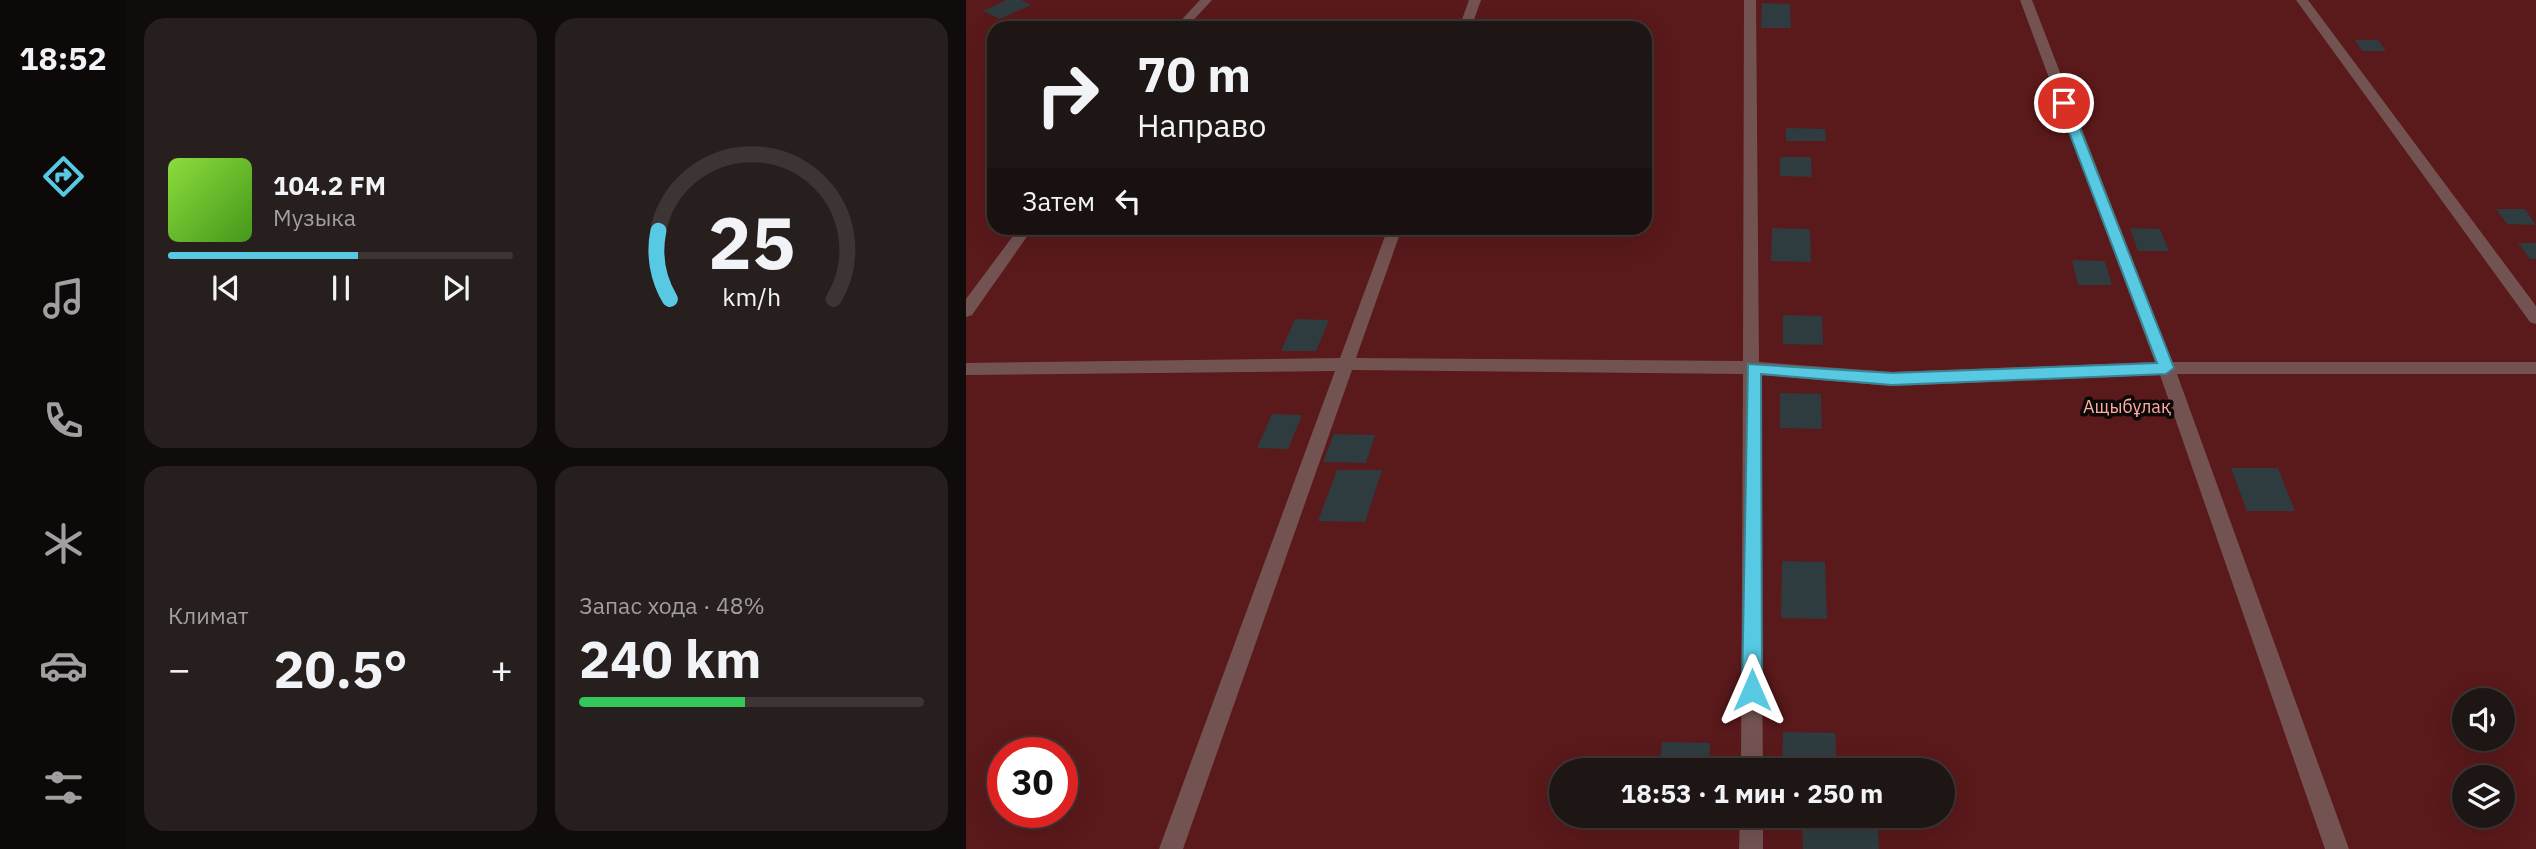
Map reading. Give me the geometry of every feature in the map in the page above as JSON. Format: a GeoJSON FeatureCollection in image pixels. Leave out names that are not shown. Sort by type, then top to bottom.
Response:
{"type":"FeatureCollection","features":[{"type":"Feature","properties":{"kind":"street"},"geometry":{"type":"LineString","coordinates":[[1186,21],[1206,0]]}},
{"type":"Feature","properties":{"kind":"street"},"geometry":{"type":"LineString","coordinates":[[1468,21],[1475,0]]}},
{"type":"Feature","properties":{"kind":"street"},"geometry":{"type":"LineString","coordinates":[[1750,0],[1752,758]]}},
{"type":"Feature","properties":{"kind":"street"},"geometry":{"type":"LineString","coordinates":[[2026,0],[2166,368],[2337,849]]}},
{"type":"Feature","properties":{"kind":"street"},"geometry":{"type":"LineString","coordinates":[[2302,0],[2536,318]]}},
{"type":"Feature","properties":{"kind":"street"},"geometry":{"type":"LineString","coordinates":[[966,311],[1021,235]]}},
{"type":"Feature","properties":{"kind":"street"},"geometry":{"type":"LineString","coordinates":[[1171,849],[1393,235]]}},
{"type":"Feature","properties":{"kind":"street"},"geometry":{"type":"LineString","coordinates":[[966,369],[1347,363],[1753,368],[1892,379],[2166,368],[2536,368]]}},
{"type":"Feature","properties":{"kind":"street"},"geometry":{"type":"LineString","coordinates":[[1751,849],[1752,828]]}},
{"type":"Feature","properties":{"kind":"green space","name":"Ащыбұлақ"},"geometry":{"type":"Polygon","coordinates":[[[966,0],[2536,0],[2536,849],[966,849],[966,0]]]}},
{"type":"Feature","properties":{"kind":"building"},"geometry":{"type":"Polygon","coordinates":[[[1007,0],[1021,0],[1031,5],[1000,19],[983,11],[1007,0]]]}},
{"type":"Feature","properties":{"kind":"building"},"geometry":{"type":"Polygon","coordinates":[[[1762,3],[1790,4],[1791,28],[1761,28],[1762,3]]]}},
{"type":"Feature","properties":{"kind":"building"},"geometry":{"type":"Polygon","coordinates":[[[2355,40],[2378,40],[2386,51],[2362,51],[2355,40]]]}},
{"type":"Feature","properties":{"kind":"building"},"geometry":{"type":"Polygon","coordinates":[[[1786,128],[1825,129],[1826,141],[1786,141],[1786,128]]]}},
{"type":"Feature","properties":{"kind":"building"},"geometry":{"type":"Polygon","coordinates":[[[1780,157],[1811,157],[1812,177],[1780,176],[1780,157]]]}},
{"type":"Feature","properties":{"kind":"building"},"geometry":{"type":"Polygon","coordinates":[[[2496,209],[2525,209],[2536,225],[2507,224],[2496,209]]]}},
{"type":"Feature","properties":{"kind":"building"},"geometry":{"type":"Polygon","coordinates":[[[1772,228],[1810,229],[1811,262],[1771,261],[1772,228]]]}},
{"type":"Feature","properties":{"kind":"building"},"geometry":{"type":"Polygon","coordinates":[[[2130,228],[2160,229],[2169,251],[2138,251],[2130,228]]]}},
{"type":"Feature","properties":{"kind":"building"},"geometry":{"type":"Polygon","coordinates":[[[2518,243],[2536,243],[2536,259],[2530,259],[2518,243]]]}},
{"type":"Feature","properties":{"kind":"building"},"geometry":{"type":"Polygon","coordinates":[[[2072,260],[2105,261],[2112,285],[2078,285],[2072,260]]]}},
{"type":"Feature","properties":{"kind":"building"},"geometry":{"type":"Polygon","coordinates":[[[1783,315],[1822,316],[1823,345],[1783,344],[1783,315]]]}},
{"type":"Feature","properties":{"kind":"building"},"geometry":{"type":"Polygon","coordinates":[[[1295,319],[1329,320],[1316,351],[1281,351],[1295,319]]]}},
{"type":"Feature","properties":{"kind":"building"},"geometry":{"type":"Polygon","coordinates":[[[1780,393],[1821,394],[1822,429],[1780,428],[1780,393]]]}},
{"type":"Feature","properties":{"kind":"building"},"geometry":{"type":"Polygon","coordinates":[[[1272,414],[1302,415],[1288,449],[1257,448],[1272,414]]]}},
{"type":"Feature","properties":{"kind":"building"},"geometry":{"type":"Polygon","coordinates":[[[1334,434],[1375,435],[1366,463],[1323,462],[1334,434]]]}},
{"type":"Feature","properties":{"kind":"building"},"geometry":{"type":"Polygon","coordinates":[[[2231,468],[2278,468],[2295,511],[2247,511],[2231,468]]]}},
{"type":"Feature","properties":{"kind":"building"},"geometry":{"type":"Polygon","coordinates":[[[1337,470],[1382,470],[1365,522],[1318,521],[1337,470]]]}},
{"type":"Feature","properties":{"kind":"building"},"geometry":{"type":"Polygon","coordinates":[[[1782,561],[1825,562],[1827,619],[1781,618],[1782,561]]]}},
{"type":"Feature","properties":{"kind":"building"},"geometry":{"type":"Polygon","coordinates":[[[1783,732],[1835,733],[1836,758],[1782,758],[1783,732]]]}},
{"type":"Feature","properties":{"kind":"building"},"geometry":{"type":"Polygon","coordinates":[[[1662,742],[1710,743],[1709,758],[1660,758],[1662,742]]]}},
{"type":"Feature","properties":{"kind":"building"},"geometry":{"type":"Polygon","coordinates":[[[1802,828],[1878,828],[1879,849],[1803,849],[1802,828]]]}},
{"type":"Feature","properties":{"kind":"route"},"geometry":{"type":"LineString","coordinates":[[1752,690],[1753,368],[1892,379],[2166,368],[2064,103]]}}]}
